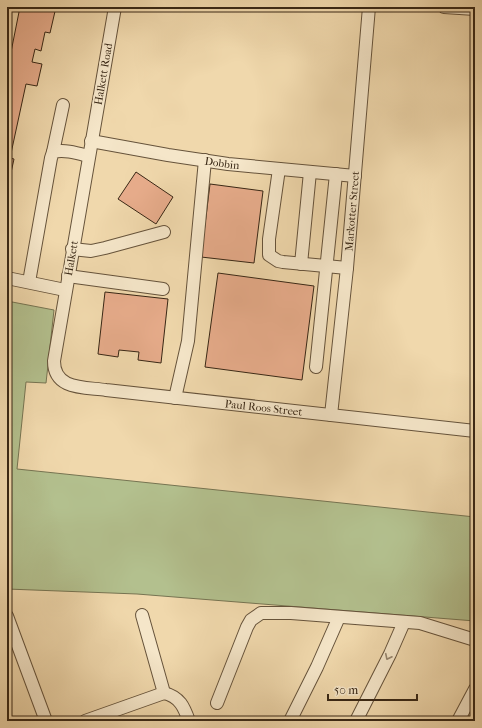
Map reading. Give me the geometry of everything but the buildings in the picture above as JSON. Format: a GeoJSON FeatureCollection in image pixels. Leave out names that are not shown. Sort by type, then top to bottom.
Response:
{"type":"FeatureCollection","features":[{"type":"Feature","properties":{"kind":"street","name":"Halkett Road"},"geometry":{"type":"LineString","coordinates":[[90,141],[115,7]]}},
{"type":"Feature","properties":{"kind":"street","name":"Markotter Street"},"geometry":{"type":"LineString","coordinates":[[331,415],[356,176],[369,7]]}},
{"type":"Feature","properties":{"kind":"street"},"geometry":{"type":"LineString","coordinates":[[444,7],[475,10]]}},
{"type":"Feature","properties":{"kind":"street"},"geometry":{"type":"LineString","coordinates":[[28,282],[51,158],[63,105]]}},
{"type":"Feature","properties":{"kind":"street","name":"Halkett"},"geometry":{"type":"LineString","coordinates":[[56,374],[54,361],[90,141]]}},
{"type":"Feature","properties":{"kind":"street","name":"Dobbin"},"geometry":{"type":"LineString","coordinates":[[90,141],[205,160],[356,176]]}},
{"type":"Feature","properties":{"kind":"street"},"geometry":{"type":"LineString","coordinates":[[53,152],[58,151],[88,156]]}},
{"type":"Feature","properties":{"kind":"street"},"geometry":{"type":"LineString","coordinates":[[175,398],[188,341],[205,160]]}},
{"type":"Feature","properties":{"kind":"street"},"geometry":{"type":"LineString","coordinates":[[279,169],[269,239],[269,255],[278,261],[347,268]]}},
{"type":"Feature","properties":{"kind":"street"},"geometry":{"type":"LineString","coordinates":[[301,264],[310,172]]}},
{"type":"Feature","properties":{"kind":"street"},"geometry":{"type":"LineString","coordinates":[[316,368],[336,174]]}},
{"type":"Feature","properties":{"kind":"street"},"geometry":{"type":"LineString","coordinates":[[72,249],[91,251],[164,232]]}},
{"type":"Feature","properties":{"kind":"street"},"geometry":{"type":"LineString","coordinates":[[68,276],[163,289]]}},
{"type":"Feature","properties":{"kind":"street"},"geometry":{"type":"LineString","coordinates":[[7,278],[65,290]]}},
{"type":"Feature","properties":{"kind":"street","name":"Paul Roos Street"},"geometry":{"type":"LineString","coordinates":[[56,374],[63,382],[69,385],[475,431]]}},
{"type":"Feature","properties":{"kind":"street"},"geometry":{"type":"LineString","coordinates":[[216,703],[241,639],[251,620],[261,613],[291,613],[430,625],[475,640]]}},
{"type":"Feature","properties":{"kind":"street"},"geometry":{"type":"LineString","coordinates":[[142,615],[164,693]]}},
{"type":"Feature","properties":{"kind":"street"},"geometry":{"type":"LineString","coordinates":[[7,616],[46,721]]}},
{"type":"Feature","properties":{"kind":"street"},"geometry":{"type":"LineString","coordinates":[[290,721],[317,667],[339,617]]}},
{"type":"Feature","properties":{"kind":"street"},"geometry":{"type":"LineString","coordinates":[[356,721],[390,654],[404,622]]}},
{"type":"Feature","properties":{"kind":"street"},"geometry":{"type":"LineString","coordinates":[[458,721],[475,689]]}},
{"type":"Feature","properties":{"kind":"street"},"geometry":{"type":"LineString","coordinates":[[85,721],[164,693],[178,699],[183,705],[189,721]]}},
{"type":"Feature","properties":{"kind":"green space"},"geometry":{"type":"Polygon","coordinates":[[[7,301],[54,310],[46,383],[26,382],[17,469],[475,517],[475,621],[137,594],[7,589],[7,301]]]}}]}
